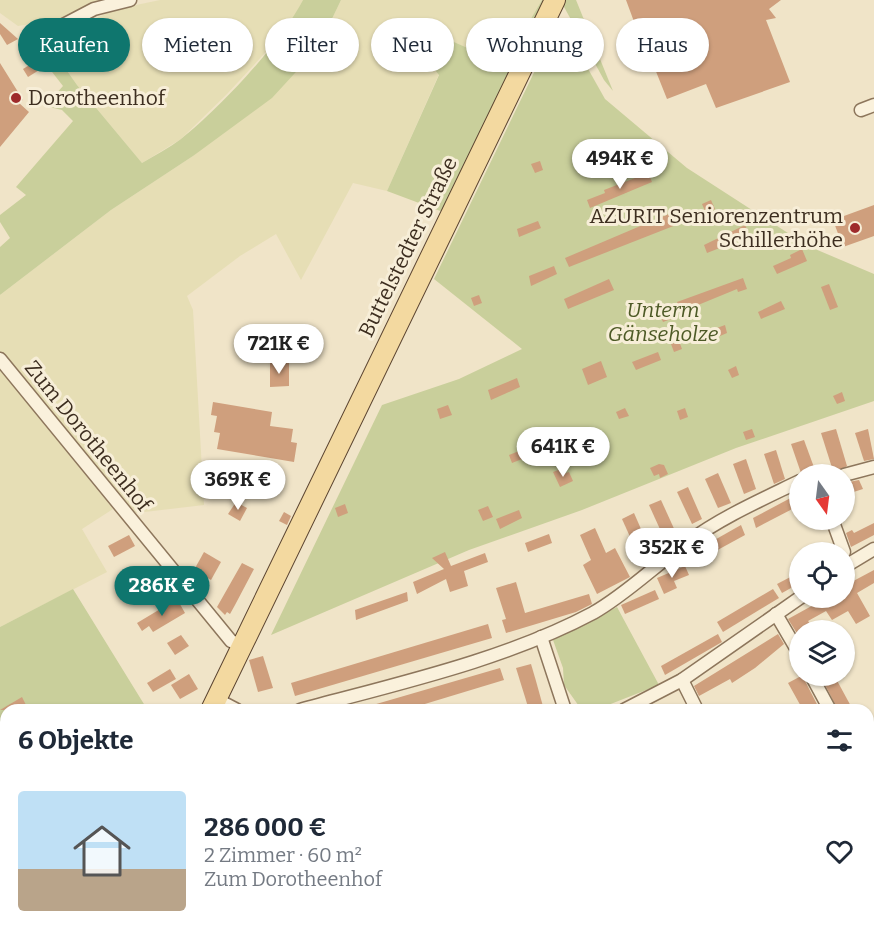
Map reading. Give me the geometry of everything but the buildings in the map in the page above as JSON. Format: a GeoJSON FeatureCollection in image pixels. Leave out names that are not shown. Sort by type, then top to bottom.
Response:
{"type":"FeatureCollection","features":[{"type":"Feature","properties":{"kind":"main road","name":"Buttelstedter Straße"},"geometry":{"type":"LineString","coordinates":[[213,704],[555,0]]}},
{"type":"Feature","properties":{"kind":"street"},"geometry":{"type":"LineString","coordinates":[[77,18],[94,9],[130,0]]}},
{"type":"Feature","properties":{"kind":"street"},"geometry":{"type":"LineString","coordinates":[[861,110],[874,105]]}},
{"type":"Feature","properties":{"kind":"street","name":"Zum Dorotheenhof"},"geometry":{"type":"LineString","coordinates":[[0,359],[231,641],[240,645]]}},
{"type":"Feature","properties":{"kind":"street"},"geometry":{"type":"LineString","coordinates":[[855,472],[874,467]]}},
{"type":"Feature","properties":{"kind":"street"},"geometry":{"type":"LineString","coordinates":[[321,704],[428,674],[541,637],[609,604],[705,530],[789,487]]}},
{"type":"Feature","properties":{"kind":"street"},"geometry":{"type":"LineString","coordinates":[[855,556],[874,549]]}},
{"type":"Feature","properties":{"kind":"street"},"geometry":{"type":"LineString","coordinates":[[636,704],[682,680],[789,605]]}},
{"type":"Feature","properties":{"kind":"street"},"geometry":{"type":"LineString","coordinates":[[776,614],[789,636]]}},
{"type":"Feature","properties":{"kind":"street"},"geometry":{"type":"LineString","coordinates":[[541,637],[563,704]]}},
{"type":"Feature","properties":{"kind":"street"},"geometry":{"type":"LineString","coordinates":[[682,680],[694,704]]}},
{"type":"Feature","properties":{"kind":"street"},"geometry":{"type":"LineString","coordinates":[[817,686],[827,704]]}},
{"type":"Feature","properties":{"kind":"shaded area"},"geometry":{"type":"Polygon","coordinates":[[[0,0],[106,0],[95,2],[63,18],[18,18],[18,26],[0,13],[0,0]]]}},
{"type":"Feature","properties":{"kind":"shaded area"},"geometry":{"type":"Polygon","coordinates":[[[160,0],[303,0],[294,18],[265,18],[265,53],[253,66],[253,18],[142,18],[142,72],[247,72],[181,139],[142,163],[68,72],[130,72],[130,18],[96,18],[117,9],[160,0]]]}},
{"type":"Feature","properties":{"kind":"shaded area"},"geometry":{"type":"Polygon","coordinates":[[[341,0],[542,0],[531,18],[466,18],[466,47],[454,42],[454,18],[371,18],[371,72],[437,72],[439,74],[387,191],[353,183],[301,280],[276,234],[240,256],[187,296],[193,310],[204,505],[136,513],[0,352],[0,295],[111,210],[193,156],[290,72],[359,72],[359,18],[332,18],[341,0]]]}},
{"type":"Feature","properties":{"kind":"shaded area"},"geometry":{"type":"Polygon","coordinates":[[[0,370],[113,509],[82,529],[107,572],[0,627],[0,370]]]}},
{"type":"Feature","properties":{"kind":"green space"},"geometry":{"type":"Polygon","coordinates":[[[303,0],[341,0],[332,18],[293,17],[303,0]]]}},
{"type":"Feature","properties":{"kind":"green space"},"geometry":{"type":"Polygon","coordinates":[[[542,0],[547,0],[538,18],[531,18],[542,0]]]}},
{"type":"Feature","properties":{"kind":"green space"},"geometry":{"type":"Polygon","coordinates":[[[566,0],[576,0],[583,18],[570,18],[563,5],[566,0]]]}},
{"type":"Feature","properties":{"kind":"green space"},"geometry":{"type":"Polygon","coordinates":[[[454,42],[466,47],[466,72],[512,72],[443,212],[387,191],[439,75],[437,72],[454,72],[454,42]]]}},
{"type":"Feature","properties":{"kind":"green space"},"geometry":{"type":"Polygon","coordinates":[[[265,55],[265,72],[296,72],[272,98],[193,156],[111,210],[0,295],[0,247],[10,238],[0,222],[0,215],[26,195],[16,187],[73,121],[62,110],[45,106],[63,86],[52,72],[68,72],[142,163],[181,139],[197,126],[250,72],[253,72],[253,68],[265,55]]]}},
{"type":"Feature","properties":{"kind":"green space"},"geometry":{"type":"Polygon","coordinates":[[[604,69],[613,91],[600,72],[604,72],[604,69]]]}},
{"type":"Feature","properties":{"kind":"green space","name":"Unterm Gänseholze"},"geometry":{"type":"Polygon","coordinates":[[[534,72],[590,72],[605,99],[687,168],[808,246],[874,274],[874,401],[736,448],[582,510],[469,550],[271,635],[382,405],[459,379],[522,349],[434,279],[534,72]]]}},
{"type":"Feature","properties":{"kind":"green space"},"geometry":{"type":"Polygon","coordinates":[[[73,589],[144,704],[0,704],[0,627],[73,589]]]}},
{"type":"Feature","properties":{"kind":"green space"},"geometry":{"type":"Polygon","coordinates":[[[617,607],[659,685],[611,704],[577,704],[564,685],[563,668],[553,640],[617,607]]]}},
{"type":"Feature","properties":{"kind":"place","name":"Dorotheenhof"},"geometry":{"type":"Point","coordinates":[16,98]}},
{"type":"Feature","properties":{"kind":"place","name":"AZURIT Seniorenzentrum Schillerhöhe"},"geometry":{"type":"Point","coordinates":[855,228]}}]}
